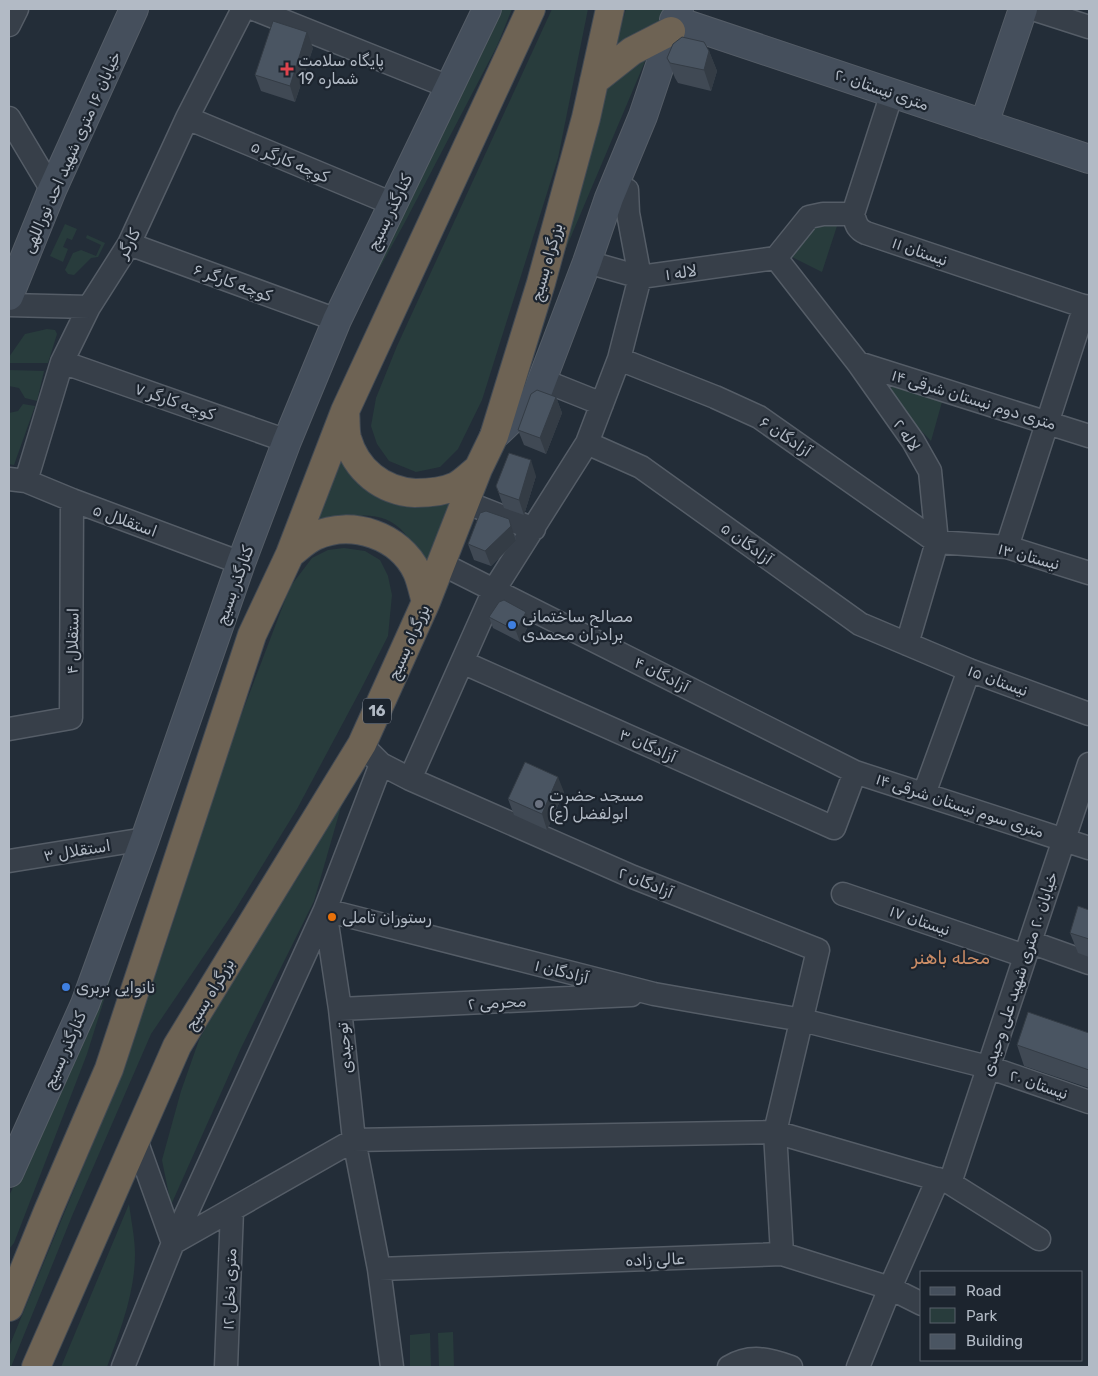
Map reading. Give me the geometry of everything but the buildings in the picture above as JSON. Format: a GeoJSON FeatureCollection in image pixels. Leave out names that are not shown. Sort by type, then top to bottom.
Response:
{"type":"FeatureCollection","features":[{"type":"Feature","properties":{"kind":"highway"},"geometry":{"type":"LineString","coordinates":[[9,1307],[109,1069],[252,635],[290,554],[345,411],[531,9]]}},
{"type":"Feature","properties":{"kind":"highway","name":"بزرگراه بسیج"},"geometry":{"type":"LineString","coordinates":[[36,1367],[177,1046],[362,744],[426,602],[478,469],[494,436],[541,283],[586,118],[610,9]]}},
{"type":"Feature","properties":{"kind":"highway"},"geometry":{"type":"LineString","coordinates":[[594,81],[675,20]]}},
{"type":"Feature","properties":{"kind":"highway"},"geometry":{"type":"LineString","coordinates":[[345,411],[347,438],[359,462],[368,474],[391,488],[403,492],[430,494],[456,486],[478,469]]}},
{"type":"Feature","properties":{"kind":"highway"},"geometry":{"type":"LineString","coordinates":[[290,554],[314,536],[329,532],[359,530],[373,534],[388,540],[400,548],[408,557],[418,573],[426,602]]}},
{"type":"Feature","properties":{"kind":"highway"},"geometry":{"type":"LineString","coordinates":[[9,1265],[48,1211]]}},
{"type":"Feature","properties":{"kind":"street"},"geometry":{"type":"LineString","coordinates":[[9,25],[17,9]]}},
{"type":"Feature","properties":{"kind":"street","name":"خیابان ۱۶ متری شهید احد نوراللهی"},"geometry":{"type":"LineString","coordinates":[[9,296],[52,190],[134,9]]}},
{"type":"Feature","properties":{"kind":"street","name":"کارگر"},"geometry":{"type":"LineString","coordinates":[[17,480],[62,362],[89,307],[129,244],[187,118],[243,9]]}},
{"type":"Feature","properties":{"kind":"street"},"geometry":{"type":"LineString","coordinates":[[254,9],[448,87]]}},
{"type":"Feature","properties":{"kind":"street","name":"کنارگذر بسیج"},"geometry":{"type":"LineString","coordinates":[[9,1174],[84,1004],[145,839],[241,563],[287,441],[337,320],[487,9]]}},
{"type":"Feature","properties":{"kind":"street"},"geometry":{"type":"LineString","coordinates":[[984,124],[1023,9]]}},
{"type":"Feature","properties":{"kind":"street"},"geometry":{"type":"LineString","coordinates":[[1033,9],[1089,27]]}},
{"type":"Feature","properties":{"kind":"street"},"geometry":{"type":"LineString","coordinates":[[494,436],[536,396],[614,186],[643,116],[675,20]]}},
{"type":"Feature","properties":{"kind":"street","name":"۲۰ متری نیستان"},"geometry":{"type":"LineString","coordinates":[[675,20],[1089,159]]}},
{"type":"Feature","properties":{"kind":"street"},"geometry":{"type":"LineString","coordinates":[[776,258],[809,217],[823,214],[853,214],[892,93]]}},
{"type":"Feature","properties":{"kind":"street"},"geometry":{"type":"LineString","coordinates":[[9,118],[52,190]]}},
{"type":"Feature","properties":{"kind":"street","name":"کوچه کارگر ۵"},"geometry":{"type":"LineString","coordinates":[[187,118],[393,204]]}},
{"type":"Feature","properties":{"kind":"street"},"geometry":{"type":"LineString","coordinates":[[362,744],[381,764],[410,779],[494,590],[587,443],[619,359],[640,277],[628,213],[627,190],[614,186]]}},
{"type":"Feature","properties":{"kind":"street","name":"نیستان ۱۱"},"geometry":{"type":"LineString","coordinates":[[853,214],[856,226],[866,233],[1087,307]]}},
{"type":"Feature","properties":{"kind":"street","name":"کوچه کارگر ۶"},"geometry":{"type":"LineString","coordinates":[[129,244],[337,320]]}},
{"type":"Feature","properties":{"kind":"street","name":"لاله ۱"},"geometry":{"type":"LineString","coordinates":[[587,262],[640,277],[776,258]]}},
{"type":"Feature","properties":{"kind":"street","name":"لاله ۲"},"geometry":{"type":"LineString","coordinates":[[776,258],[858,363],[913,441],[930,471],[938,542],[907,644]]}},
{"type":"Feature","properties":{"kind":"street"},"geometry":{"type":"LineString","coordinates":[[9,305],[89,307]]}},
{"type":"Feature","properties":{"kind":"street"},"geometry":{"type":"LineString","coordinates":[[1007,547],[1087,307]]}},
{"type":"Feature","properties":{"kind":"street","name":"آزادگان ۶"},"geometry":{"type":"LineString","coordinates":[[619,359],[715,397],[759,417],[938,542]]}},
{"type":"Feature","properties":{"kind":"street","name":"کوچه کارگر ۷"},"geometry":{"type":"LineString","coordinates":[[62,362],[287,441]]}},
{"type":"Feature","properties":{"kind":"street","name":"۱۴ متری دوم نیستان شرقی"},"geometry":{"type":"LineString","coordinates":[[858,363],[1089,436]]}},
{"type":"Feature","properties":{"kind":"street"},"geometry":{"type":"LineString","coordinates":[[542,380],[602,404]]}},
{"type":"Feature","properties":{"kind":"street","name":"آزادگان ۵"},"geometry":{"type":"LineString","coordinates":[[587,443],[641,467],[860,624],[907,644]]}},
{"type":"Feature","properties":{"kind":"street","name":"استقلال ۵"},"geometry":{"type":"LineString","coordinates":[[17,480],[241,563]]}},
{"type":"Feature","properties":{"kind":"street","name":"استقلال ۴"},"geometry":{"type":"LineString","coordinates":[[9,729],[71,718],[72,500]]}},
{"type":"Feature","properties":{"kind":"street"},"geometry":{"type":"LineString","coordinates":[[465,502],[534,529]]}},
{"type":"Feature","properties":{"kind":"street"},"geometry":{"type":"LineString","coordinates":[[905,519],[914,520],[922,516],[933,502]]}},
{"type":"Feature","properties":{"kind":"street","name":"نیستان ۱۳"},"geometry":{"type":"LineString","coordinates":[[938,542],[1007,547],[1089,573]]}},
{"type":"Feature","properties":{"kind":"street","name":"آزادگان ۴"},"geometry":{"type":"LineString","coordinates":[[442,564],[855,772]]}},
{"type":"Feature","properties":{"kind":"street","name":"نیستان ۱۵"},"geometry":{"type":"LineString","coordinates":[[907,644],[969,670],[1089,714]]}},
{"type":"Feature","properties":{"kind":"street","name":"آزادگان ۳"},"geometry":{"type":"LineString","coordinates":[[462,662],[834,828],[855,772]]}},
{"type":"Feature","properties":{"kind":"street"},"geometry":{"type":"LineString","coordinates":[[924,794],[969,670]]}},
{"type":"Feature","properties":{"kind":"street","name":"توحیدی"},"geometry":{"type":"LineString","coordinates":[[381,764],[325,910],[340,1010],[354,1140],[380,1269],[392,1367]]}},
{"type":"Feature","properties":{"kind":"street","name":"خیابان ۲۰ متری شهید علی وحیدی"},"geometry":{"type":"LineString","coordinates":[[858,1367],[890,1288],[944,1181],[988,1067],[1089,764]]}},
{"type":"Feature","properties":{"kind":"street","name":"۱۴ متری سوم نیستان شرقی"},"geometry":{"type":"LineString","coordinates":[[855,772],[1089,848]]}},
{"type":"Feature","properties":{"kind":"street","name":"آزادگان ۲"},"geometry":{"type":"LineString","coordinates":[[410,779],[633,877],[818,950],[802,1020]]}},
{"type":"Feature","properties":{"kind":"street","name":"استقلال ۳"},"geometry":{"type":"LineString","coordinates":[[9,861],[145,839]]}},
{"type":"Feature","properties":{"kind":"street","name":"نیستان ۱۷"},"geometry":{"type":"LineString","coordinates":[[843,894],[1028,949],[1089,962]]}},
{"type":"Feature","properties":{"kind":"street"},"geometry":{"type":"LineString","coordinates":[[123,1367],[173,1243],[325,910]]}},
{"type":"Feature","properties":{"kind":"street","name":"آزادگان ۱"},"geometry":{"type":"LineString","coordinates":[[325,910],[654,994],[802,1020]]}},
{"type":"Feature","properties":{"kind":"street"},"geometry":{"type":"LineString","coordinates":[[535,1000],[549,990],[550,978],[536,964]]}},
{"type":"Feature","properties":{"kind":"street","name":"محرمی ۲"},"geometry":{"type":"LineString","coordinates":[[340,1010],[654,994]]}},
{"type":"Feature","properties":{"kind":"street"},"geometry":{"type":"LineString","coordinates":[[782,1254],[775,1132],[802,1020]]}},
{"type":"Feature","properties":{"kind":"street","name":"نیستان ۲۰"},"geometry":{"type":"LineString","coordinates":[[802,1020],[988,1067],[1089,1102]]}},
{"type":"Feature","properties":{"kind":"street"},"geometry":{"type":"LineString","coordinates":[[173,1243],[354,1140],[775,1132],[944,1181],[1039,1239]]}},
{"type":"Feature","properties":{"kind":"street"},"geometry":{"type":"LineString","coordinates":[[136,1140],[173,1243]]}},
{"type":"Feature","properties":{"kind":"street","name":"۱۲ متری نخل"},"geometry":{"type":"LineString","coordinates":[[226,1367],[232,1210]]}},
{"type":"Feature","properties":{"kind":"street","name":"عالی زاده"},"geometry":{"type":"LineString","coordinates":[[380,1269],[782,1254],[890,1288],[920,1303]]}},
{"type":"Feature","properties":{"kind":"street"},"geometry":{"type":"LineString","coordinates":[[729,1367],[751,1358],[773,1361],[791,1367]]}},
{"type":"Feature","properties":{"kind":"green space"},"geometry":{"type":"Polygon","coordinates":[[[499,9],[512,9],[497,46],[405,222],[346,329],[499,9]]]}},
{"type":"Feature","properties":{"kind":"green space"},"geometry":{"type":"Polygon","coordinates":[[[552,9],[588,9],[558,158],[482,400],[458,449],[440,467],[416,472],[389,461],[377,444],[371,426],[376,398],[397,346],[552,9]]]}},
{"type":"Feature","properties":{"kind":"green space"},"geometry":{"type":"Polygon","coordinates":[[[626,9],[665,9],[658,27],[614,50],[626,9]]]}},
{"type":"Feature","properties":{"kind":"green space"},"geometry":{"type":"Polygon","coordinates":[[[649,52],[564,253],[608,83],[649,52]]]}},
{"type":"Feature","properties":{"kind":"green space"},"geometry":{"type":"Polygon","coordinates":[[[65,224],[77,229],[72,240],[67,238],[63,247],[68,249],[63,262],[50,256],[65,224]]]}},
{"type":"Feature","properties":{"kind":"green space"},"geometry":{"type":"Polygon","coordinates":[[[832,224],[837,226],[822,272],[790,256],[816,225],[832,224]]]}},
{"type":"Feature","properties":{"kind":"green space"},"geometry":{"type":"Polygon","coordinates":[[[87,235],[105,243],[98,257],[91,258],[74,275],[68,274],[65,270],[73,253],[81,250],[96,256],[101,245],[86,238],[87,235]]]}},
{"type":"Feature","properties":{"kind":"green space"},"geometry":{"type":"Polygon","coordinates":[[[47,329],[55,330],[57,334],[48,363],[9,363],[9,357],[25,334],[47,329]]]}},
{"type":"Feature","properties":{"kind":"green space"},"geometry":{"type":"Polygon","coordinates":[[[9,370],[44,371],[37,401],[25,398],[19,388],[9,386],[9,370]]]}},
{"type":"Feature","properties":{"kind":"green space"},"geometry":{"type":"Polygon","coordinates":[[[895,384],[942,402],[931,441],[892,401],[891,387],[895,384]]]}},
{"type":"Feature","properties":{"kind":"green space"},"geometry":{"type":"Polygon","coordinates":[[[23,404],[35,406],[14,465],[9,464],[9,413],[18,411],[23,404]]]}},
{"type":"Feature","properties":{"kind":"green space"},"geometry":{"type":"Polygon","coordinates":[[[344,455],[368,490],[376,497],[386,501],[408,504],[453,499],[424,568],[405,534],[396,525],[385,519],[374,516],[350,517],[315,525],[344,455]]]}},
{"type":"Feature","properties":{"kind":"green space"},"geometry":{"type":"Polygon","coordinates":[[[344,548],[365,551],[380,560],[388,576],[392,595],[388,636],[297,809],[235,910],[151,1034],[72,1216],[11,1367],[9,1367],[9,1347],[115,1090],[165,947],[234,734],[290,587],[312,558],[328,550],[344,548]]]}},
{"type":"Feature","properties":{"kind":"green space"},"geometry":{"type":"Polygon","coordinates":[[[347,786],[314,901],[241,1048],[171,1205],[162,1160],[181,1091],[199,1040],[246,952],[297,879],[347,786]]]}},
{"type":"Feature","properties":{"kind":"green space"},"geometry":{"type":"Polygon","coordinates":[[[148,860],[87,1054],[14,1243],[9,1249],[9,1196],[32,1146],[148,860]]]}},
{"type":"Feature","properties":{"kind":"green space"},"geometry":{"type":"Polygon","coordinates":[[[129,1204],[135,1248],[134,1269],[126,1312],[107,1367],[61,1367],[129,1204]]]}},
{"type":"Feature","properties":{"kind":"green space"},"geometry":{"type":"Polygon","coordinates":[[[453,1332],[454,1367],[439,1367],[438,1333],[453,1332]]]}},
{"type":"Feature","properties":{"kind":"green space"},"geometry":{"type":"Polygon","coordinates":[[[430,1333],[431,1367],[410,1367],[410,1335],[430,1333]]]}},
{"type":"Feature","properties":{"kind":"place","name":"پایگاه سلامت شماره 19"},"geometry":{"type":"Point","coordinates":[287,69]}},
{"type":"Feature","properties":{"kind":"place","name":"مصالح ساختمانی برادران محمدی"},"geometry":{"type":"Point","coordinates":[512,625]}},
{"type":"Feature","properties":{"kind":"place","name":"مسجد حضرت ابولفضل (ع)"},"geometry":{"type":"Point","coordinates":[539,804]}},
{"type":"Feature","properties":{"kind":"place","name":"رستوران تاملی"},"geometry":{"type":"Point","coordinates":[332,917]}},
{"type":"Feature","properties":{"kind":"place","name":"نانوایی بربری"},"geometry":{"type":"Point","coordinates":[66,987]}},
{"type":"Feature","properties":{"kind":"district","name":"محله باهنر"},"geometry":{"type":"Point","coordinates":[951,958]}}]}
